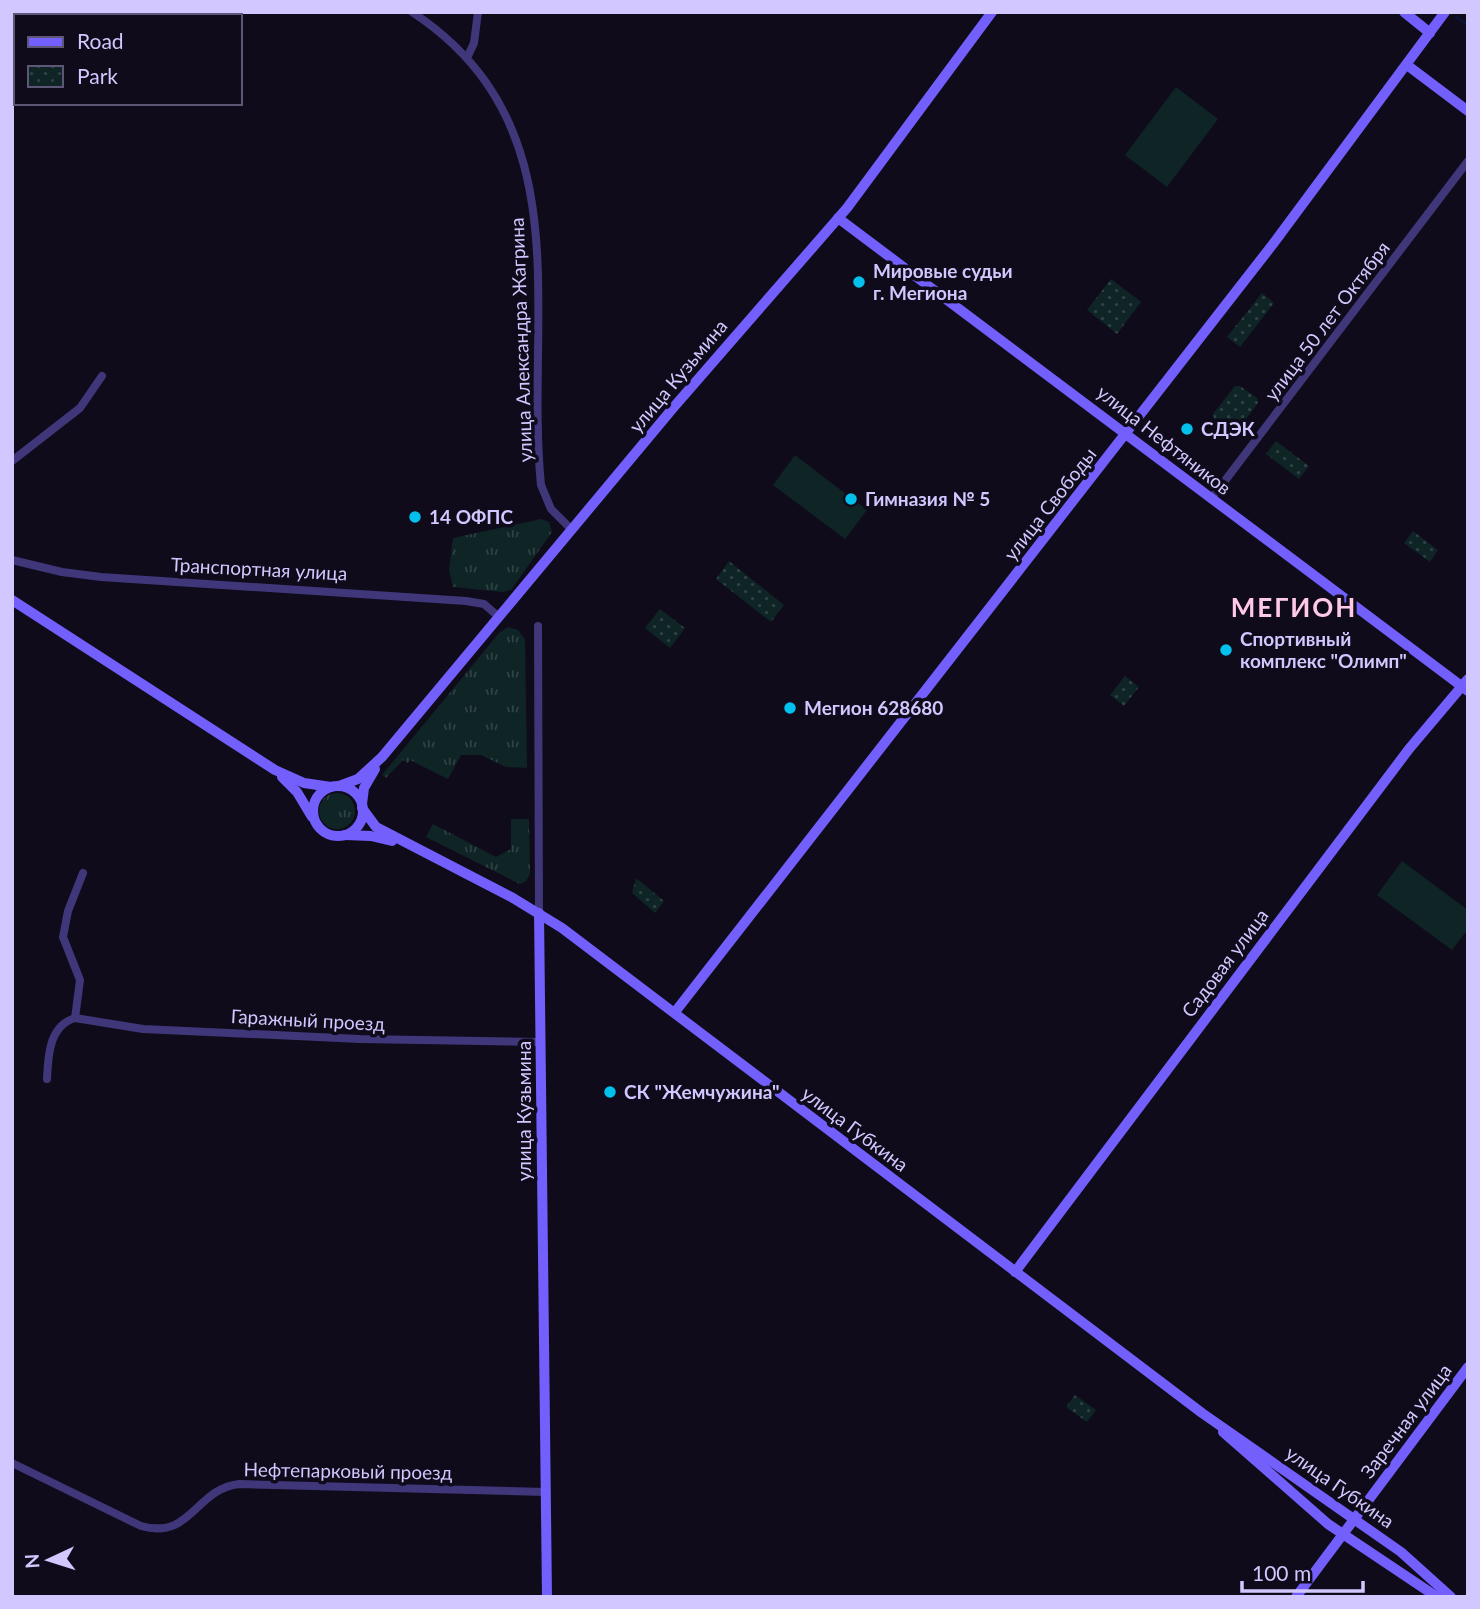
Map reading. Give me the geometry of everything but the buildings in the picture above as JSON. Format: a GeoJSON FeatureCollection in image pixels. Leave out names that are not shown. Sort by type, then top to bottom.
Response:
{"type":"FeatureCollection","features":[{"type":"Feature","properties":{"kind":"main road","name":"улица Кузьмина"},"geometry":{"type":"LineString","coordinates":[[382,757],[838,218],[992,12]]}},
{"type":"Feature","properties":{"kind":"main road"},"geometry":{"type":"LineString","coordinates":[[1404,12],[1430,33]]}},
{"type":"Feature","properties":{"kind":"main road","name":"улица Свободы"},"geometry":{"type":"LineString","coordinates":[[675,1012],[1127,433],[1445,12]]}},
{"type":"Feature","properties":{"kind":"main road"},"geometry":{"type":"LineString","coordinates":[[1407,65],[1468,111]]}},
{"type":"Feature","properties":{"kind":"main road","name":"улица Нефтяников"},"geometry":{"type":"LineString","coordinates":[[838,218],[1127,433],[1211,499],[1466,685]]}},
{"type":"Feature","properties":{"kind":"main road"},"geometry":{"type":"LineString","coordinates":[[12,600],[275,770],[304,783],[353,791],[376,827],[404,844]]}},
{"type":"Feature","properties":{"kind":"main road","name":"Садовая улица"},"geometry":{"type":"LineString","coordinates":[[1015,1272],[1409,749],[1466,685]]}},
{"type":"Feature","properties":{"kind":"main road"},"geometry":{"type":"LineString","coordinates":[[316,823],[312,811],[315,799],[335,786],[358,779],[382,757]]}},
{"type":"Feature","properties":{"kind":"main road"},"geometry":{"type":"LineString","coordinates":[[343,836],[358,826],[364,788],[382,757]]}},
{"type":"Feature","properties":{"kind":"main road"},"geometry":{"type":"LineString","coordinates":[[275,770],[297,792],[316,823],[327,834],[371,835],[404,844]]}},
{"type":"Feature","properties":{"kind":"main road","name":"улица Губкина"},"geometry":{"type":"LineString","coordinates":[[404,844],[539,912],[675,1012],[1202,1413],[1401,1552],[1451,1597]]}},
{"type":"Feature","properties":{"kind":"main road","name":"улица Кузьмина"},"geometry":{"type":"LineString","coordinates":[[539,912],[547,1597]]}},
{"type":"Feature","properties":{"kind":"main road","name":"Заречная улица"},"geometry":{"type":"LineString","coordinates":[[1296,1597],[1468,1367]]}},
{"type":"Feature","properties":{"kind":"main road","name":"улица Губкина"},"geometry":{"type":"LineString","coordinates":[[1202,1413],[1343,1535],[1437,1597]]}},
{"type":"Feature","properties":{"kind":"street","name":"улица Александра Жагрина"},"geometry":{"type":"LineString","coordinates":[[412,12],[441,33],[467,58],[509,119],[528,179],[537,258],[541,485],[551,509],[572,530]]}},
{"type":"Feature","properties":{"kind":"street"},"geometry":{"type":"LineString","coordinates":[[467,58],[474,43],[478,12]]}},
{"type":"Feature","properties":{"kind":"street","name":"улица 50 лет Октября"},"geometry":{"type":"LineString","coordinates":[[1211,499],[1468,162]]}},
{"type":"Feature","properties":{"kind":"street"},"geometry":{"type":"LineString","coordinates":[[12,461],[80,408],[102,376]]}},
{"type":"Feature","properties":{"kind":"street","name":"Транспортная улица"},"geometry":{"type":"LineString","coordinates":[[12,560],[62,572],[101,577],[466,601],[484,604],[499,617]]}},
{"type":"Feature","properties":{"kind":"street","name":"улица Кузьмина"},"geometry":{"type":"LineString","coordinates":[[538,625],[539,912]]}},
{"type":"Feature","properties":{"kind":"street"},"geometry":{"type":"LineString","coordinates":[[47,1079],[54,1038],[63,1023],[75,1018],[80,980],[63,937],[68,911],[83,873]]}},
{"type":"Feature","properties":{"kind":"street","name":"Гаражный проезд"},"geometry":{"type":"LineString","coordinates":[[75,1018],[143,1029],[372,1040],[541,1042]]}},
{"type":"Feature","properties":{"kind":"street","name":"Нефтепарковый проезд"},"geometry":{"type":"LineString","coordinates":[[12,1463],[141,1526],[162,1530],[178,1525],[213,1493],[239,1484],[546,1492]]}},
{"type":"Feature","properties":{"kind":"green space"},"geometry":{"type":"Polygon","coordinates":[[[1176,87],[1218,119],[1167,187],[1125,155],[1176,87]]]}},
{"type":"Feature","properties":{"kind":"green space"},"geometry":{"type":"Polygon","coordinates":[[[1111,279],[1141,302],[1117,334],[1087,310],[1111,279]]]}},
{"type":"Feature","properties":{"kind":"green space"},"geometry":{"type":"Polygon","coordinates":[[[1262,293],[1274,303],[1240,347],[1227,337],[1262,293]]]}},
{"type":"Feature","properties":{"kind":"green space"},"geometry":{"type":"Polygon","coordinates":[[[1235,386],[1240,386],[1257,398],[1258,403],[1234,435],[1214,419],[1213,414],[1235,386]]]}},
{"type":"Feature","properties":{"kind":"green space"},"geometry":{"type":"Polygon","coordinates":[[[1276,441],[1309,466],[1299,479],[1266,454],[1276,441]]]}},
{"type":"Feature","properties":{"kind":"green space"},"geometry":{"type":"Polygon","coordinates":[[[795,455],[867,510],[845,539],[773,485],[795,455]]]}},
{"type":"Feature","properties":{"kind":"green space"},"geometry":{"type":"Polygon","coordinates":[[[541,519],[549,522],[552,532],[511,590],[503,592],[453,587],[449,570],[453,538],[541,519]]]}},
{"type":"Feature","properties":{"kind":"green space"},"geometry":{"type":"Polygon","coordinates":[[[1413,531],[1438,550],[1430,562],[1404,543],[1413,531]]]}},
{"type":"Feature","properties":{"kind":"green space"},"geometry":{"type":"Polygon","coordinates":[[[729,561],[784,605],[771,622],[716,579],[729,561]]]}},
{"type":"Feature","properties":{"kind":"green space"},"geometry":{"type":"Polygon","coordinates":[[[660,609],[685,628],[670,648],[645,628],[660,609]]]}},
{"type":"Feature","properties":{"kind":"green space"},"geometry":{"type":"Polygon","coordinates":[[[508,627],[518,630],[525,639],[527,768],[506,767],[481,755],[461,755],[448,779],[410,760],[408,763],[403,760],[386,778],[382,775],[499,633],[508,627]]]}},
{"type":"Feature","properties":{"kind":"green space"},"geometry":{"type":"Polygon","coordinates":[[[1125,676],[1139,687],[1124,706],[1110,695],[1125,676]]]}},
{"type":"Feature","properties":{"kind":"green space"},"geometry":{"type":"Polygon","coordinates":[[[337,793],[349,799],[355,811],[349,823],[337,829],[325,823],[319,811],[325,799],[337,793]]]}},
{"type":"Feature","properties":{"kind":"green space"},"geometry":{"type":"Polygon","coordinates":[[[511,819],[529,819],[530,874],[526,881],[520,884],[426,837],[433,824],[496,857],[511,849],[511,819]]]}},
{"type":"Feature","properties":{"kind":"green space"},"geometry":{"type":"Polygon","coordinates":[[[1402,861],[1468,910],[1468,929],[1452,950],[1377,895],[1402,861]]]}},
{"type":"Feature","properties":{"kind":"green space"},"geometry":{"type":"Polygon","coordinates":[[[636,878],[664,901],[655,913],[632,893],[636,878]]]}},
{"type":"Feature","properties":{"kind":"green space"},"geometry":{"type":"Polygon","coordinates":[[[1075,1395],[1096,1410],[1087,1422],[1066,1407],[1075,1395]]]}},
{"type":"Feature","properties":{"kind":"waterway"},"geometry":{"type":"LineString","coordinates":[[1456,17],[1468,25]]}},
{"type":"Feature","properties":{"kind":"place","name":"Мировые судьи г. Мегиона"},"geometry":{"type":"Point","coordinates":[859,282]}},
{"type":"Feature","properties":{"kind":"place","name":"СДЭК"},"geometry":{"type":"Point","coordinates":[1187,429]}},
{"type":"Feature","properties":{"kind":"place","name":"Гимназия № 5"},"geometry":{"type":"Point","coordinates":[851,499]}},
{"type":"Feature","properties":{"kind":"place","name":"14 ОФПС"},"geometry":{"type":"Point","coordinates":[415,517]}},
{"type":"Feature","properties":{"kind":"place","name":"Спортивный комплекс \"Олимп\""},"geometry":{"type":"Point","coordinates":[1226,650]}},
{"type":"Feature","properties":{"kind":"place","name":"Мегион 628680"},"geometry":{"type":"Point","coordinates":[790,708]}},
{"type":"Feature","properties":{"kind":"place","name":"СК \"Жемчужина\""},"geometry":{"type":"Point","coordinates":[610,1092]}},
{"type":"Feature","properties":{"kind":"district","name":"МЕГИОН"},"geometry":{"type":"Point","coordinates":[1294,608]}}]}
